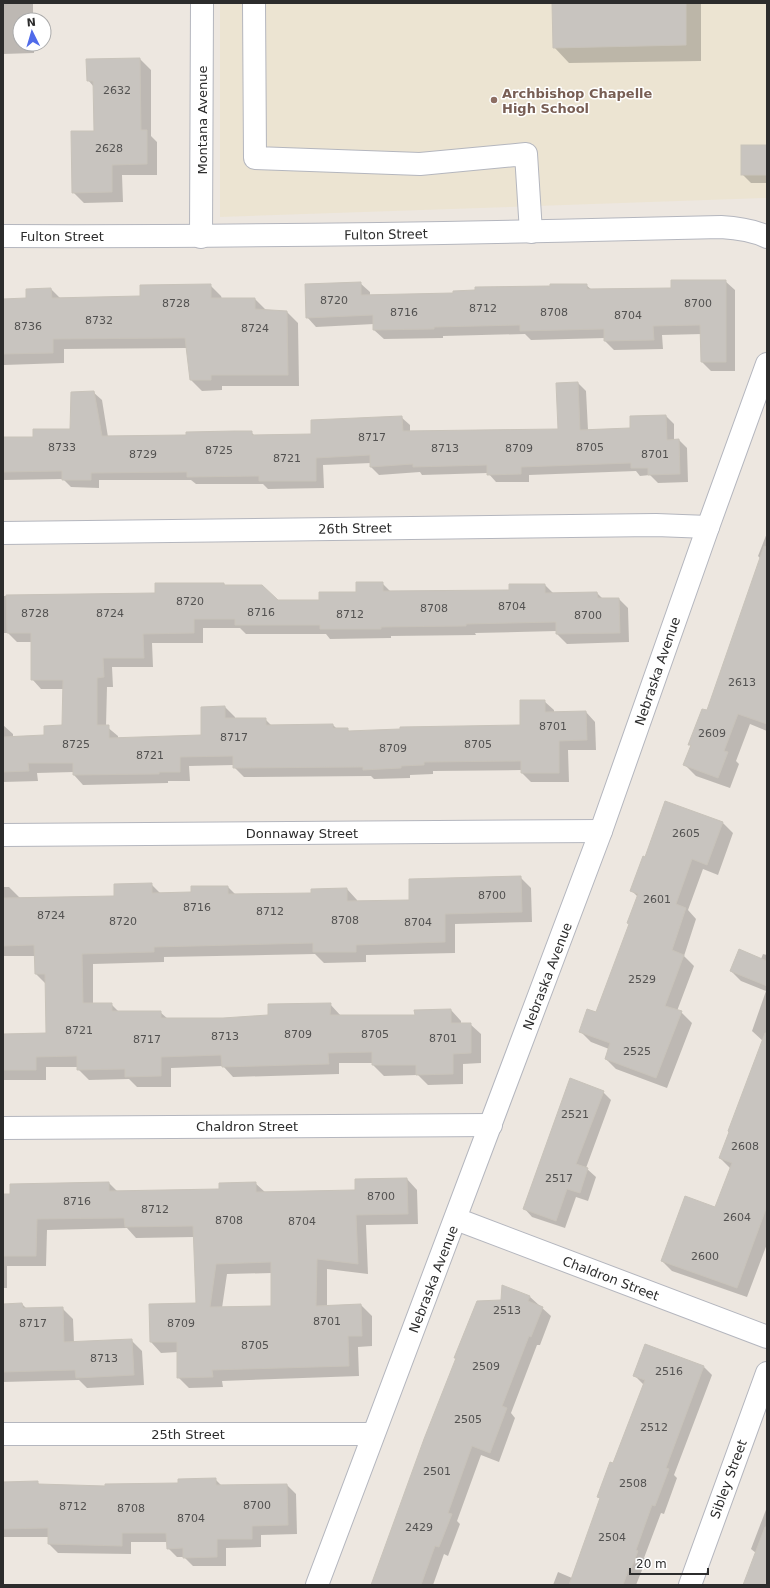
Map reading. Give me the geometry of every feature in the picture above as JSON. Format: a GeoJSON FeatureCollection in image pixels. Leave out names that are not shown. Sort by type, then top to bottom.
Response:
{"type":"FeatureCollection","features":[{"type":"Feature","properties":{"kind":"street","name":"Montana Avenue"},"geometry":{"type":"LineString","coordinates":[[201,236],[202,3]]}},
{"type":"Feature","properties":{"kind":"street"},"geometry":{"type":"LineString","coordinates":[[254,3],[255,158],[420,164],[526,154],[531,232]]}},
{"type":"Feature","properties":{"kind":"street","name":"Fulton Street"},"geometry":{"type":"LineString","coordinates":[[3,236],[201,236],[531,232],[721,227],[742,228],[767,237]]}},
{"type":"Feature","properties":{"kind":"street","name":"Nebraska Avenue"},"geometry":{"type":"LineString","coordinates":[[317,1585],[601,831],[767,364]]}},
{"type":"Feature","properties":{"kind":"street","name":"26th Street"},"geometry":{"type":"LineString","coordinates":[[3,533],[656,525],[708,527]]}},
{"type":"Feature","properties":{"kind":"street","name":"Donnaway Street"},"geometry":{"type":"LineString","coordinates":[[3,835],[601,831]]}},
{"type":"Feature","properties":{"kind":"street","name":"Chaldron Street"},"geometry":{"type":"LineString","coordinates":[[3,1128],[491,1125]]}},
{"type":"Feature","properties":{"kind":"street","name":"Chaldron Street"},"geometry":{"type":"LineString","coordinates":[[456,1219],[767,1337]]}},
{"type":"Feature","properties":{"kind":"street","name":"Sibley Street"},"geometry":{"type":"LineString","coordinates":[[690,1585],[767,1373]]}},
{"type":"Feature","properties":{"kind":"street","name":"25th Street"},"geometry":{"type":"LineString","coordinates":[[3,1434],[374,1434]]}},
{"type":"Feature","properties":{"kind":"shaded area","name":"Archbishop Chapelle High School"},"geometry":{"type":"Polygon","coordinates":[[[220,3],[767,3],[767,198],[220,217],[220,3]]]}},
{"type":"Feature","properties":{"kind":"building"},"geometry":{"type":"Polygon","coordinates":[[[552,3],[686,3],[686,45],[553,48],[552,3]]]}},
{"type":"Feature","properties":{"kind":"building"},"geometry":{"type":"Polygon","coordinates":[[[140,58],[141,130],[147,130],[147,164],[112,165],[112,192],[72,193],[71,131],[94,131],[93,81],[87,81],[86,59],[140,58]]]}},
{"type":"Feature","properties":{"kind":"building"},"geometry":{"type":"Polygon","coordinates":[[[741,145],[767,145],[767,175],[741,175],[741,145]]]}},
{"type":"Feature","properties":{"kind":"building"},"geometry":{"type":"Polygon","coordinates":[[[671,280],[726,280],[726,362],[701,362],[700,325],[653,326],[654,340],[604,341],[604,329],[520,331],[520,325],[373,330],[373,315],[306,318],[305,284],[361,282],[361,295],[453,293],[453,291],[475,290],[475,287],[550,286],[550,284],[587,284],[587,289],[671,288],[671,280]]]}},
{"type":"Feature","properties":{"kind":"building"},"geometry":{"type":"Polygon","coordinates":[[[211,284],[211,298],[255,298],[255,309],[287,311],[288,375],[211,375],[211,380],[190,380],[185,338],[53,339],[53,353],[3,354],[3,299],[26,298],[26,289],[51,288],[52,298],[140,296],[140,285],[211,284]]]}},
{"type":"Feature","properties":{"kind":"building"},"geometry":{"type":"Polygon","coordinates":[[[578,382],[580,430],[630,428],[630,416],[666,415],[667,440],[679,439],[680,474],[648,475],[648,468],[631,468],[631,463],[521,467],[521,474],[487,475],[487,465],[413,467],[413,464],[370,467],[370,455],[316,458],[316,481],[259,481],[259,476],[187,477],[187,472],[91,473],[91,480],[62,480],[62,471],[3,472],[3,437],[33,437],[33,429],[70,429],[71,392],[94,391],[102,436],[186,435],[186,432],[235,431],[252,431],[252,435],[311,434],[311,420],[402,416],[403,431],[558,429],[556,383],[578,382]]]}},
{"type":"Feature","properties":{"kind":"building"},"geometry":{"type":"Polygon","coordinates":[[[764,546],[767,547],[767,724],[738,714],[724,751],[728,752],[718,778],[683,765],[691,745],[688,745],[702,709],[707,710],[764,546]]]}},
{"type":"Feature","properties":{"kind":"building"},"geometry":{"type":"Polygon","coordinates":[[[356,582],[383,582],[383,591],[509,590],[509,584],[545,584],[545,593],[597,592],[598,598],[619,598],[620,633],[556,634],[556,622],[466,624],[466,626],[381,627],[381,629],[320,629],[320,625],[235,625],[235,619],[194,619],[194,633],[143,634],[144,658],[103,658],[104,677],[97,678],[97,725],[109,725],[109,738],[201,735],[201,707],[225,706],[225,718],[266,718],[266,725],[333,724],[333,728],[348,728],[348,731],[400,729],[400,727],[520,725],[520,700],[545,700],[545,712],[586,711],[587,740],[559,741],[559,773],[521,773],[521,761],[424,762],[424,765],[363,770],[363,767],[233,768],[233,756],[180,757],[180,772],[159,772],[159,774],[73,775],[73,763],[28,763],[29,771],[3,772],[3,737],[44,735],[44,726],[62,725],[63,680],[31,680],[31,633],[7,633],[6,595],[155,593],[155,583],[224,583],[224,585],[262,585],[278,600],[319,600],[319,592],[356,592],[356,582]]]}},
{"type":"Feature","properties":{"kind":"building"},"geometry":{"type":"Polygon","coordinates":[[[665,801],[723,822],[707,865],[692,859],[676,904],[686,908],[672,950],[684,955],[665,1006],[682,1011],[656,1078],[605,1059],[610,1043],[579,1032],[587,1009],[596,1012],[629,924],[627,923],[638,894],[630,891],[643,856],[645,857],[665,801]]]}},
{"type":"Feature","properties":{"kind":"building"},"geometry":{"type":"Polygon","coordinates":[[[521,876],[522,912],[445,914],[445,942],[356,945],[356,952],[313,952],[313,943],[154,947],[154,952],[82,954],[83,1003],[112,1003],[112,1011],[161,1011],[161,1018],[223,1018],[268,1015],[268,1004],[331,1003],[330,1015],[415,1015],[414,1010],[451,1009],[451,1023],[471,1023],[471,1053],[453,1054],[453,1074],[416,1075],[416,1065],[372,1065],[372,1052],[328,1053],[329,1064],[222,1067],[221,1055],[161,1057],[161,1076],[125,1077],[125,1069],[77,1070],[77,1056],[36,1057],[36,1070],[3,1070],[3,1034],[46,1033],[45,974],[35,974],[34,945],[3,946],[3,898],[114,896],[114,884],[152,883],[152,893],[191,892],[191,886],[228,886],[228,894],[311,893],[311,889],[347,888],[347,901],[409,900],[409,879],[521,876]]]}},
{"type":"Feature","properties":{"kind":"building"},"geometry":{"type":"Polygon","coordinates":[[[739,949],[767,961],[767,986],[730,971],[739,949]]]}},
{"type":"Feature","properties":{"kind":"building"},"geometry":{"type":"Polygon","coordinates":[[[765,1033],[767,1033],[767,1206],[737,1288],[661,1261],[685,1196],[715,1207],[732,1163],[719,1158],[765,1033]]]}},
{"type":"Feature","properties":{"kind":"building"},"geometry":{"type":"Polygon","coordinates":[[[570,1078],[604,1091],[576,1164],[588,1168],[580,1193],[567,1189],[556,1221],[523,1209],[570,1078]]]}},
{"type":"Feature","properties":{"kind":"building"},"geometry":{"type":"Polygon","coordinates":[[[407,1178],[408,1214],[356,1215],[358,1264],[317,1259],[316,1306],[361,1304],[362,1336],[348,1336],[349,1366],[212,1370],[213,1377],[177,1378],[177,1342],[150,1342],[149,1304],[196,1303],[193,1226],[125,1227],[124,1218],[37,1219],[36,1256],[3,1256],[3,1194],[10,1194],[10,1184],[109,1182],[109,1191],[219,1189],[219,1183],[256,1182],[256,1192],[355,1190],[355,1179],[407,1178]],[[271,1262],[216,1264],[210,1307],[271,1306],[271,1262]]]}},
{"type":"Feature","properties":{"kind":"building"},"geometry":{"type":"Polygon","coordinates":[[[502,1285],[530,1296],[528,1301],[543,1307],[531,1337],[529,1336],[502,1406],[507,1408],[490,1453],[472,1446],[448,1513],[452,1514],[439,1547],[435,1546],[421,1585],[371,1585],[424,1439],[456,1358],[454,1358],[477,1301],[501,1300],[502,1285]]]}},
{"type":"Feature","properties":{"kind":"building"},"geometry":{"type":"Polygon","coordinates":[[[22,1303],[23,1308],[63,1307],[64,1342],[132,1339],[134,1375],[76,1378],[75,1370],[3,1372],[3,1304],[22,1303]]]}},
{"type":"Feature","properties":{"kind":"building"},"geometry":{"type":"Polygon","coordinates":[[[645,1344],[704,1366],[666,1468],[669,1469],[655,1506],[652,1505],[636,1550],[638,1551],[623,1585],[569,1585],[600,1498],[597,1497],[610,1462],[613,1463],[645,1380],[633,1376],[645,1344]]]}},
{"type":"Feature","properties":{"kind":"building"},"geometry":{"type":"Polygon","coordinates":[[[216,1478],[216,1485],[287,1484],[288,1525],[252,1526],[252,1539],[217,1539],[217,1557],[183,1558],[183,1548],[167,1549],[166,1533],[122,1533],[122,1546],[48,1544],[48,1528],[3,1529],[3,1482],[38,1481],[38,1484],[105,1486],[105,1484],[178,1483],[178,1479],[216,1478]]]}},
{"type":"Feature","properties":{"kind":"building"},"geometry":{"type":"Polygon","coordinates":[[[765,1527],[767,1527],[767,1585],[743,1585],[765,1527]]]}},
{"type":"Feature","properties":{"kind":"place","name":"Archbishop Chapelle High School"},"geometry":{"type":"Point","coordinates":[494,100]}}]}
